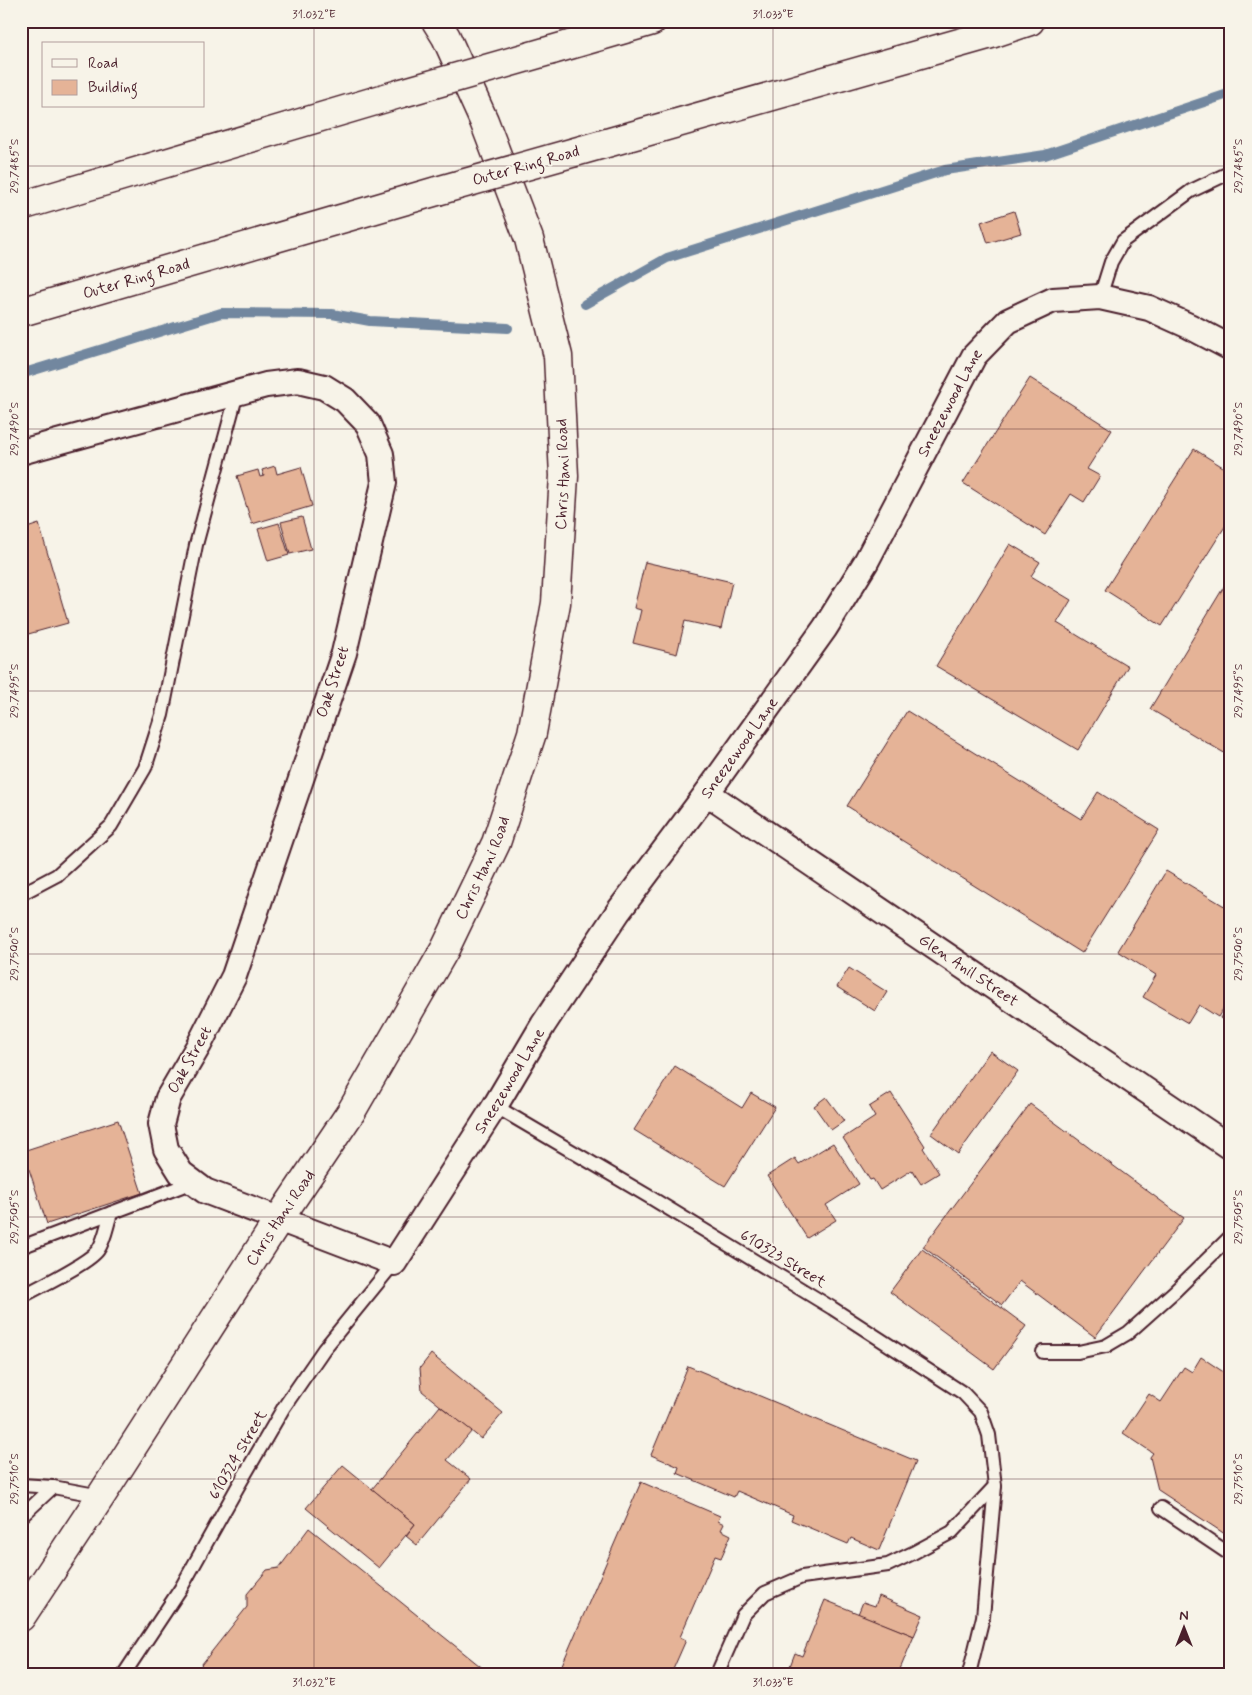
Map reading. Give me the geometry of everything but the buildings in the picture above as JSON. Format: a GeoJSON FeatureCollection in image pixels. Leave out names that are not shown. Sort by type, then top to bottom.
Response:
{"type":"FeatureCollection","features":[{"type":"Feature","properties":{"kind":"main road","name":"Chris Hani Road"},"geometry":{"type":"LineString","coordinates":[[21,1617],[279,1219],[356,1104],[445,949],[496,843],[532,734],[556,603],[564,476],[558,356],[529,239],[484,121],[446,37],[436,21]]}},
{"type":"Feature","properties":{"kind":"main road"},"geometry":{"type":"LineString","coordinates":[[21,206],[652,21]]}},
{"type":"Feature","properties":{"kind":"main road","name":"Outer Ring Road"},"geometry":{"type":"LineString","coordinates":[[21,312],[437,191],[991,34],[1030,21]]}},
{"type":"Feature","properties":{"kind":"street","name":"Sneezewood Lane"},"geometry":{"type":"LineString","coordinates":[[394,1263],[495,1106],[543,1025],[618,912],[707,793],[824,628],[866,562],[974,356],[1008,321],[1044,304],[1053,300],[1100,297],[1149,308],[1231,348]]}},
{"type":"Feature","properties":{"kind":"street","name":"Oak Street"},"geometry":{"type":"LineString","coordinates":[[21,452],[266,385],[298,381],[324,387],[345,400],[368,424],[381,454],[384,483],[344,653],[234,976],[199,1045],[168,1098],[161,1124],[166,1149],[181,1173],[205,1191],[279,1219]]}},
{"type":"Feature","properties":{"kind":"street","name":"Glen Anil Street"},"geometry":{"type":"LineString","coordinates":[[707,793],[1231,1148]]}},
{"type":"Feature","properties":{"kind":"street"},"geometry":{"type":"LineString","coordinates":[[279,1219],[394,1263]]}},
{"type":"Feature","properties":{"kind":"lane"},"geometry":{"type":"LineString","coordinates":[[1100,297],[1112,262],[1123,241],[1191,191],[1231,172]]}},
{"type":"Feature","properties":{"kind":"lane"},"geometry":{"type":"LineString","coordinates":[[21,894],[57,875],[111,826],[145,768],[162,715],[196,545],[237,393]]}},
{"type":"Feature","properties":{"kind":"lane","name":"610323 Street"},"geometry":{"type":"LineString","coordinates":[[495,1106],[790,1282],[963,1393],[981,1412],[989,1435],[995,1486],[983,1618],[970,1674]]}},
{"type":"Feature","properties":{"kind":"lane"},"geometry":{"type":"LineString","coordinates":[[21,1247],[193,1182]]}},
{"type":"Feature","properties":{"kind":"lane"},"geometry":{"type":"LineString","coordinates":[[21,1297],[88,1260],[97,1251],[102,1242],[111,1213]]}},
{"type":"Feature","properties":{"kind":"lane"},"geometry":{"type":"LineString","coordinates":[[1043,1352],[1078,1352],[1106,1346],[1128,1333],[1175,1291],[1231,1236]]}},
{"type":"Feature","properties":{"kind":"lane","name":"610324 Street"},"geometry":{"type":"LineString","coordinates":[[124,1674],[182,1588],[284,1407],[324,1348],[394,1263]]}},
{"type":"Feature","properties":{"kind":"lane"},"geometry":{"type":"LineString","coordinates":[[21,1485],[53,1487],[101,1496]]}},
{"type":"Feature","properties":{"kind":"lane"},"geometry":{"type":"LineString","coordinates":[[717,1674],[742,1615],[765,1593],[802,1576],[888,1565],[952,1532],[995,1486]]}},
{"type":"Feature","properties":{"kind":"lane"},"geometry":{"type":"LineString","coordinates":[[21,1517],[53,1487]]}},
{"type":"Feature","properties":{"kind":"lane"},"geometry":{"type":"LineString","coordinates":[[1160,1508],[1231,1555]]}},
{"type":"Feature","properties":{"kind":"waterway"},"geometry":{"type":"LineString","coordinates":[[585,304],[667,258],[945,170],[1045,155],[1231,93]]}},
{"type":"Feature","properties":{"kind":"waterway"},"geometry":{"type":"LineString","coordinates":[[21,374],[221,313],[332,314],[370,321],[508,328]]}}]}
